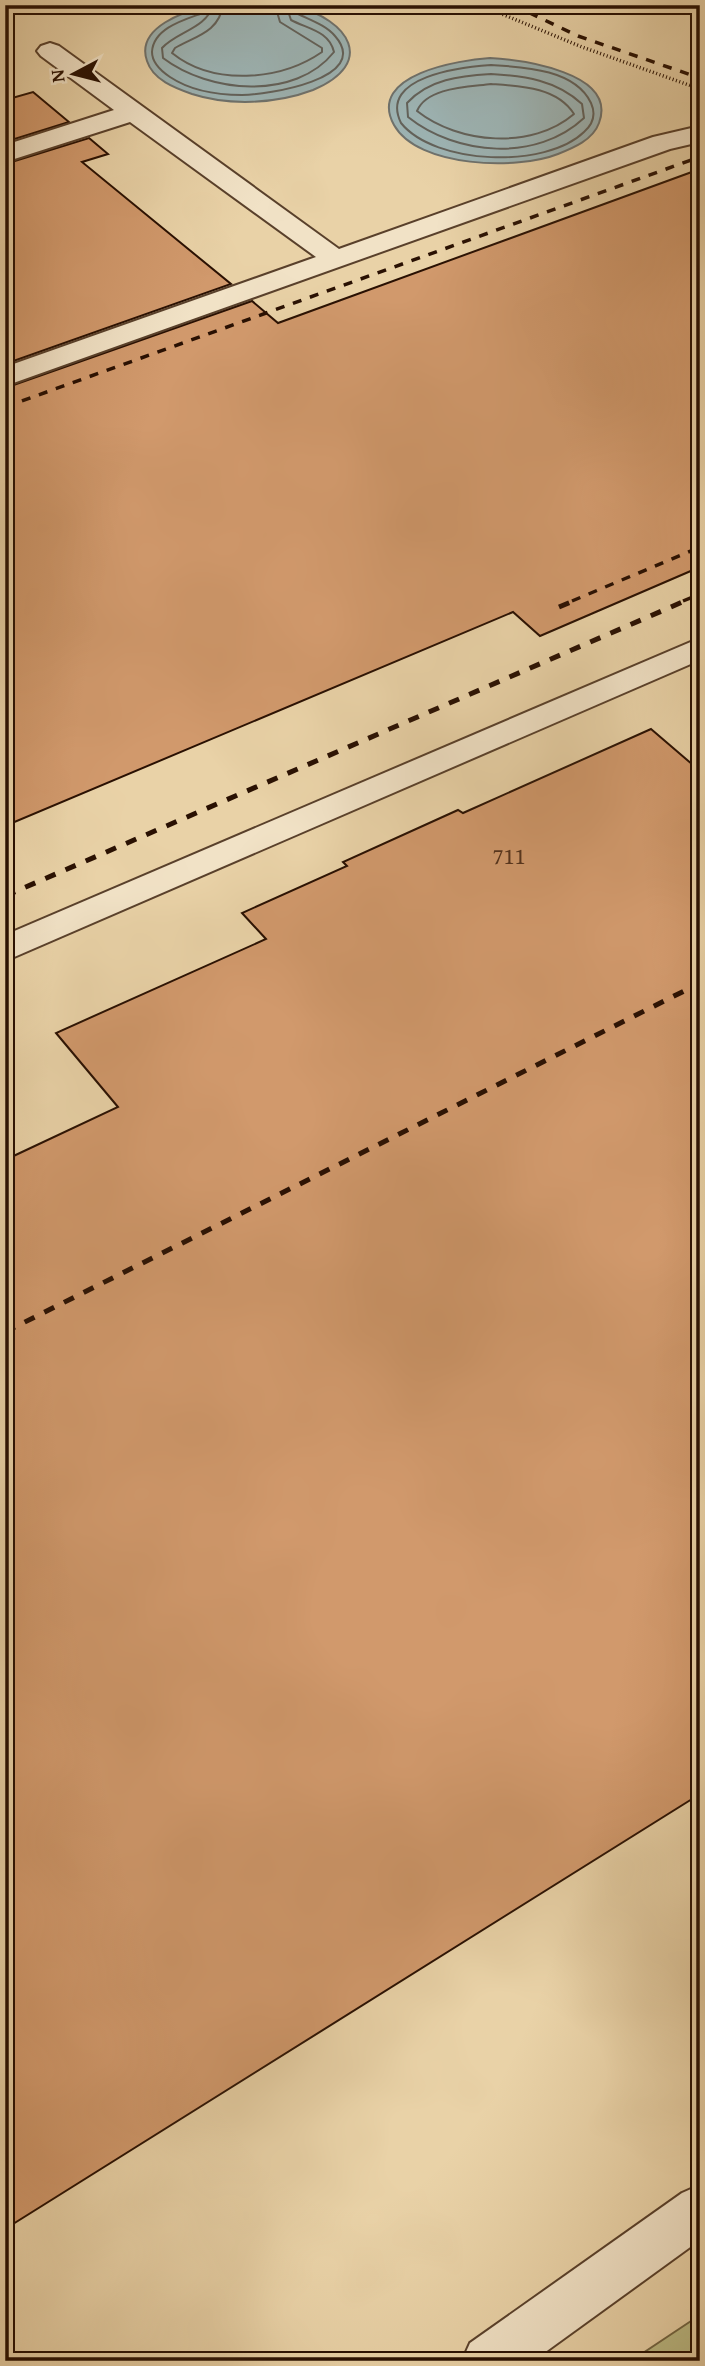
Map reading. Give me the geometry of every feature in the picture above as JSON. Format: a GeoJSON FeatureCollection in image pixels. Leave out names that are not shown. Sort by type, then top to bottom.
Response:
{"type":"FeatureCollection","features":[{"type":"Feature","properties":{"kind":"lane"},"geometry":{"type":"LineString","coordinates":[[50,51],[336,259]]}},
{"type":"Feature","properties":{"kind":"lane"},"geometry":{"type":"LineString","coordinates":[[5,154],[134,111]]}},
{"type":"Feature","properties":{"kind":"lane"},"geometry":{"type":"LineString","coordinates":[[5,377],[662,143],[700,134]]}},
{"type":"Feature","properties":{"kind":"lane"},"geometry":{"type":"LineString","coordinates":[[5,949],[700,648]]}},
{"type":"Feature","properties":{"kind":"lane"},"geometry":{"type":"LineString","coordinates":[[488,2361],[700,2210]]}},
{"type":"Feature","properties":{"kind":"path"},"geometry":{"type":"LineString","coordinates":[[480,5],[582,47],[700,89]]}},
{"type":"Feature","properties":{"kind":"shaded area"},"geometry":{"type":"Polygon","coordinates":[[[700,2315],[700,2361],[631,2361],[700,2315]]]}},
{"type":"Feature","properties":{"kind":"water"},"geometry":{"type":"Polygon","coordinates":[[[276,3],[295,6],[330,21],[348,43],[350,55],[345,67],[333,79],[299,95],[268,101],[237,102],[192,94],[159,78],[150,68],[145,49],[148,39],[165,22],[210,5],[276,3]]]}},
{"type":"Feature","properties":{"kind":"water"},"geometry":{"type":"Polygon","coordinates":[[[490,58],[543,66],[581,81],[594,92],[601,106],[596,129],[582,143],[558,154],[519,162],[495,163],[470,162],[424,150],[406,139],[394,125],[389,108],[393,93],[404,82],[439,67],[490,58]]]}},
{"type":"Feature","properties":{"kind":"building"},"geometry":{"type":"Polygon","coordinates":[[[33,92],[69,122],[5,142],[5,100],[33,92]]]}},
{"type":"Feature","properties":{"kind":"building"},"geometry":{"type":"Polygon","coordinates":[[[89,138],[108,154],[82,162],[231,284],[5,364],[5,164],[89,138]]]}},
{"type":"Feature","properties":{"kind":"building"},"geometry":{"type":"Polygon","coordinates":[[[700,169],[700,567],[540,636],[513,612],[5,826],[5,388],[252,301],[278,323],[700,169]]]}},
{"type":"Feature","properties":{"kind":"building"},"geometry":{"type":"Polygon","coordinates":[[[651,729],[700,771],[700,1794],[5,2229],[5,1160],[118,1107],[56,1033],[266,939],[242,913],[347,866],[343,862],[458,810],[463,813],[651,729]]]}},
{"type":"Feature","properties":{"kind":"railway"},"geometry":{"type":"LineString","coordinates":[[513,5],[578,36],[700,78]]}},
{"type":"Feature","properties":{"kind":"railway"},"geometry":{"type":"LineString","coordinates":[[5,407],[694,159]]}},
{"type":"Feature","properties":{"kind":"railway"},"geometry":{"type":"LineString","coordinates":[[572,601],[700,547]]}},
{"type":"Feature","properties":{"kind":"railway"},"geometry":{"type":"LineString","coordinates":[[683,601],[700,594]]}},
{"type":"Feature","properties":{"kind":"railway"},"geometry":{"type":"LineString","coordinates":[[559,607],[576,600]]}},
{"type":"Feature","properties":{"kind":"railway"},"geometry":{"type":"LineString","coordinates":[[5,896],[687,600]]}},
{"type":"Feature","properties":{"kind":"railway"},"geometry":{"type":"LineString","coordinates":[[5,1332],[700,983]]}}]}
